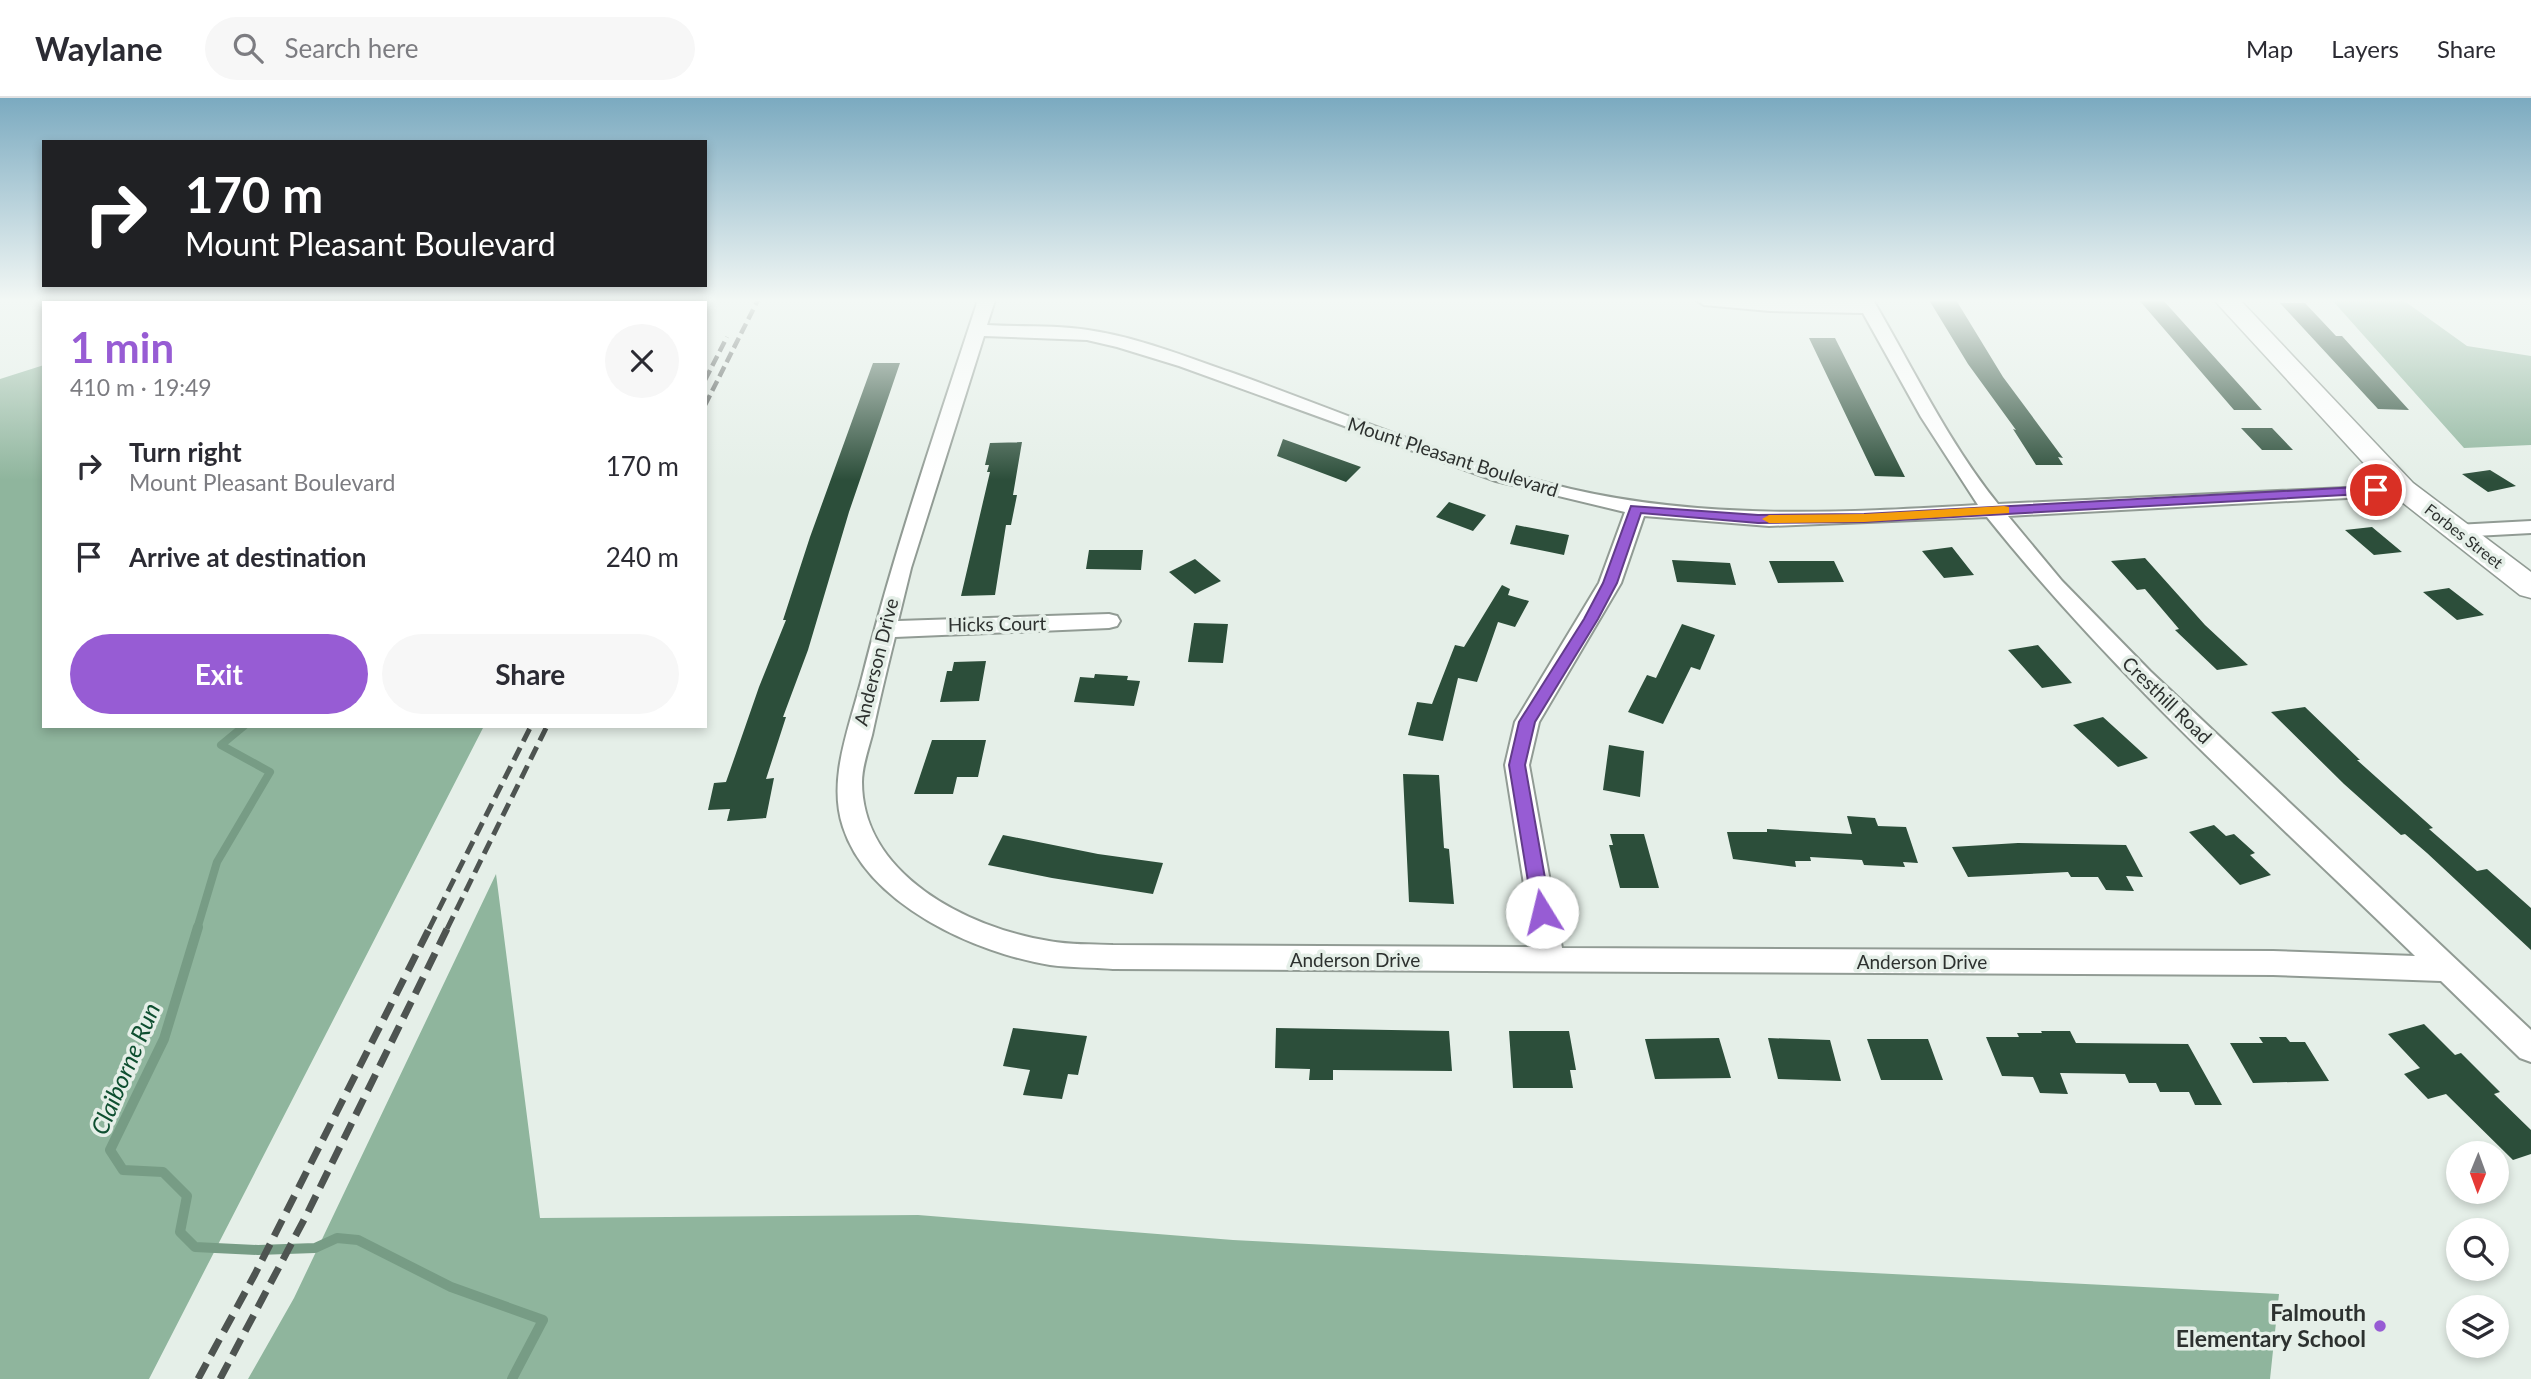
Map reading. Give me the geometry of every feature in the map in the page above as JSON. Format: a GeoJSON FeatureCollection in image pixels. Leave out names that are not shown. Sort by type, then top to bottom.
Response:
{"type":"FeatureCollection","features":[{"type":"Feature","properties":{"kind":"street","name":"Anderson Drive"},"geometry":{"type":"LineString","coordinates":[[967,360],[900,568],[849,779],[850,807],[859,835],[872,857],[915,897],[961,925],[1003,941],[1049,953],[1238,959],[2273,963],[2447,969]]}},
{"type":"Feature","properties":{"kind":"street","name":"Mount Pleasant Boulevard"},"geometry":{"type":"LineString","coordinates":[[1171,360],[1472,467],[1533,486],[1636,509],[1781,519],[1992,511],[2403,489]]}},
{"type":"Feature","properties":{"kind":"street","name":"Cresthill Road"},"geometry":{"type":"LineString","coordinates":[[1898,360],[1930,417],[1992,511],[2054,586],[2142,677],[2531,1049]]}},
{"type":"Feature","properties":{"kind":"street","name":"Forbes Street"},"geometry":{"type":"LineString","coordinates":[[2282,360],[2403,489],[2531,587]]}},
{"type":"Feature","properties":{"kind":"street"},"geometry":{"type":"LineString","coordinates":[[1550,961],[1517,765],[1520,740],[1527,722],[1591,619],[1610,583],[1636,509]]}},
{"type":"Feature","properties":{"kind":"street"},"geometry":{"type":"LineString","coordinates":[[2456,531],[2531,527]]}},
{"type":"Feature","properties":{"kind":"street","name":"Hicks Court"},"geometry":{"type":"LineString","coordinates":[[884,630],[1109,621]]}},
{"type":"Feature","properties":{"kind":"green space"},"geometry":{"type":"Polygon","coordinates":[[[2385,360],[2531,360],[2531,445],[2464,448],[2385,360]]]}},
{"type":"Feature","properties":{"kind":"green space"},"geometry":{"type":"Polygon","coordinates":[[[42,366],[42,728],[483,728],[149,1379],[0,1379],[0,379],[42,366]]]}},
{"type":"Feature","properties":{"kind":"green space"},"geometry":{"type":"Polygon","coordinates":[[[496,874],[540,1218],[918,1215],[1233,1240],[2279,1294],[2270,1379],[248,1379],[294,1298],[496,874]]]}},
{"type":"Feature","properties":{"kind":"building"},"geometry":{"type":"Polygon","coordinates":[[[1819,360],[1846,360],[1905,477],[1875,476],[1819,360]]]}},
{"type":"Feature","properties":{"kind":"building"},"geometry":{"type":"Polygon","coordinates":[[[1965,360],[1992,360],[2063,458],[2058,457],[2063,465],[2036,465],[2013,429],[2016,430],[1965,360]]]}},
{"type":"Feature","properties":{"kind":"building"},"geometry":{"type":"Polygon","coordinates":[[[2191,360],[2217,360],[2262,410],[2234,410],[2191,360]]]}},
{"type":"Feature","properties":{"kind":"building"},"geometry":{"type":"Polygon","coordinates":[[[2332,360],[2364,360],[2409,410],[2378,409],[2332,360]]]}},
{"type":"Feature","properties":{"kind":"building"},"geometry":{"type":"Polygon","coordinates":[[[873,363],[900,363],[849,512],[808,650],[783,717],[786,717],[766,779],[774,778],[766,818],[727,821],[730,809],[708,810],[714,783],[726,782],[786,620],[783,620],[810,537],[873,363]]]}},
{"type":"Feature","properties":{"kind":"building"},"geometry":{"type":"Polygon","coordinates":[[[2241,428],[2272,428],[2293,450],[2262,450],[2241,428]]]}},
{"type":"Feature","properties":{"kind":"building"},"geometry":{"type":"Polygon","coordinates":[[[1283,439],[1361,467],[1346,482],[1277,456],[1283,439]]]}},
{"type":"Feature","properties":{"kind":"building"},"geometry":{"type":"Polygon","coordinates":[[[1022,442],[1013,495],[1017,495],[1011,525],[1006,525],[995,595],[961,596],[990,472],[987,472],[989,465],[985,465],[990,443],[1022,442]]]}},
{"type":"Feature","properties":{"kind":"building"},"geometry":{"type":"Polygon","coordinates":[[[2490,470],[2516,486],[2488,492],[2462,474],[2490,470]]]}},
{"type":"Feature","properties":{"kind":"building"},"geometry":{"type":"Polygon","coordinates":[[[1449,502],[1486,515],[1473,531],[1436,517],[1449,502]]]}},
{"type":"Feature","properties":{"kind":"building"},"geometry":{"type":"Polygon","coordinates":[[[1516,525],[1569,535],[1564,555],[1510,544],[1516,525]]]}},
{"type":"Feature","properties":{"kind":"building"},"geometry":{"type":"Polygon","coordinates":[[[2372,527],[2402,552],[2374,555],[2345,530],[2372,527]]]}},
{"type":"Feature","properties":{"kind":"building"},"geometry":{"type":"Polygon","coordinates":[[[1952,547],[1974,575],[1944,578],[1922,551],[1952,547]]]}},
{"type":"Feature","properties":{"kind":"building"},"geometry":{"type":"Polygon","coordinates":[[[1089,550],[1143,550],[1141,570],[1086,569],[1089,550]]]}},
{"type":"Feature","properties":{"kind":"building"},"geometry":{"type":"Polygon","coordinates":[[[2145,558],[2205,625],[2248,665],[2217,670],[2175,630],[2179,629],[2145,589],[2137,590],[2111,561],[2145,558]]]}},
{"type":"Feature","properties":{"kind":"building"},"geometry":{"type":"Polygon","coordinates":[[[1195,559],[1221,581],[1195,594],[1169,572],[1195,559]]]}},
{"type":"Feature","properties":{"kind":"building"},"geometry":{"type":"Polygon","coordinates":[[[1672,560],[1730,563],[1736,585],[1677,582],[1672,560]]]}},
{"type":"Feature","properties":{"kind":"building"},"geometry":{"type":"Polygon","coordinates":[[[1769,561],[1834,561],[1844,582],[1778,583],[1769,561]]]}},
{"type":"Feature","properties":{"kind":"building"},"geometry":{"type":"Polygon","coordinates":[[[1502,585],[1510,589],[1508,595],[1529,601],[1515,627],[1498,622],[1477,682],[1458,678],[1443,741],[1408,735],[1417,702],[1432,704],[1455,645],[1464,647],[1502,585]]]}},
{"type":"Feature","properties":{"kind":"building"},"geometry":{"type":"Polygon","coordinates":[[[2449,588],[2484,615],[2457,620],[2423,592],[2449,588]]]}},
{"type":"Feature","properties":{"kind":"building"},"geometry":{"type":"Polygon","coordinates":[[[1194,623],[1228,624],[1223,663],[1188,662],[1194,623]]]}},
{"type":"Feature","properties":{"kind":"building"},"geometry":{"type":"Polygon","coordinates":[[[1682,624],[1715,635],[1700,670],[1691,667],[1663,724],[1628,712],[1647,675],[1656,678],[1682,624]]]}},
{"type":"Feature","properties":{"kind":"building"},"geometry":{"type":"Polygon","coordinates":[[[2038,645],[2072,683],[2042,688],[2008,650],[2038,645]]]}},
{"type":"Feature","properties":{"kind":"building"},"geometry":{"type":"Polygon","coordinates":[[[986,661],[979,701],[940,702],[947,671],[952,671],[954,662],[986,661]]]}},
{"type":"Feature","properties":{"kind":"building"},"geometry":{"type":"Polygon","coordinates":[[[1095,674],[1128,676],[1127,680],[1140,681],[1134,706],[1074,702],[1080,677],[1094,678],[1095,674]]]}},
{"type":"Feature","properties":{"kind":"building"},"geometry":{"type":"Polygon","coordinates":[[[2305,707],[2360,760],[2357,760],[2433,828],[2429,829],[2477,871],[2487,869],[2531,908],[2531,950],[2427,853],[2405,834],[2401,835],[2344,784],[2271,712],[2305,707]]]}},
{"type":"Feature","properties":{"kind":"building"},"geometry":{"type":"Polygon","coordinates":[[[2103,717],[2148,758],[2118,767],[2073,725],[2103,717]]]}},
{"type":"Feature","properties":{"kind":"building"},"geometry":{"type":"Polygon","coordinates":[[[932,740],[986,740],[978,777],[957,777],[953,794],[914,794],[932,740]]]}},
{"type":"Feature","properties":{"kind":"building"},"geometry":{"type":"Polygon","coordinates":[[[1609,745],[1644,751],[1640,797],[1603,790],[1609,745]]]}},
{"type":"Feature","properties":{"kind":"building"},"geometry":{"type":"Polygon","coordinates":[[[1403,774],[1439,775],[1444,848],[1449,849],[1454,904],[1409,902],[1403,774]]]}},
{"type":"Feature","properties":{"kind":"building"},"geometry":{"type":"Polygon","coordinates":[[[1847,816],[1875,818],[1878,826],[1906,827],[1918,863],[1903,862],[1905,867],[1864,865],[1862,860],[1810,857],[1811,861],[1795,861],[1796,867],[1733,859],[1727,832],[1767,832],[1767,829],[1852,834],[1847,816]]]}},
{"type":"Feature","properties":{"kind":"building"},"geometry":{"type":"Polygon","coordinates":[[[2214,825],[2226,836],[2234,834],[2255,853],[2250,855],[2271,875],[2240,885],[2189,832],[2214,825]]]}},
{"type":"Feature","properties":{"kind":"building"},"geometry":{"type":"Polygon","coordinates":[[[1610,834],[1644,834],[1659,888],[1620,888],[1609,845],[1613,845],[1610,834]]]}},
{"type":"Feature","properties":{"kind":"building"},"geometry":{"type":"Polygon","coordinates":[[[1003,835],[1098,854],[1163,863],[1153,894],[1052,878],[988,865],[1003,835]]]}},
{"type":"Feature","properties":{"kind":"building"},"geometry":{"type":"Polygon","coordinates":[[[2018,843],[2126,845],[2143,877],[2126,876],[2134,891],[2106,890],[2098,877],[2071,877],[2068,872],[1968,877],[1952,847],[2018,843]]]}},
{"type":"Feature","properties":{"kind":"building"},"geometry":{"type":"Polygon","coordinates":[[[2424,1024],[2455,1055],[2461,1053],[2500,1092],[2494,1094],[2531,1130],[2531,1154],[2513,1160],[2510,1157],[2510,1141],[2494,1141],[2446,1094],[2428,1099],[2404,1074],[2420,1068],[2388,1034],[2424,1024]]]}},
{"type":"Feature","properties":{"kind":"building"},"geometry":{"type":"Polygon","coordinates":[[[1013,1028],[1087,1036],[1078,1075],[1068,1074],[1062,1099],[1023,1095],[1030,1070],[1003,1066],[1013,1028]]]}},
{"type":"Feature","properties":{"kind":"building"},"geometry":{"type":"Polygon","coordinates":[[[1276,1028],[1449,1031],[1452,1071],[1333,1070],[1333,1080],[1309,1080],[1310,1069],[1275,1068],[1276,1028]]]}},
{"type":"Feature","properties":{"kind":"building"},"geometry":{"type":"Polygon","coordinates":[[[1509,1031],[1569,1031],[1576,1070],[1570,1070],[1573,1088],[1513,1088],[1509,1031]]]}},
{"type":"Feature","properties":{"kind":"building"},"geometry":{"type":"Polygon","coordinates":[[[2041,1031],[2070,1031],[2076,1043],[2188,1044],[2222,1105],[2195,1105],[2189,1092],[2160,1092],[2156,1083],[2129,1083],[2125,1074],[2060,1073],[2068,1094],[2040,1093],[2033,1077],[2002,1076],[1986,1037],[2019,1037],[2017,1033],[2042,1033],[2041,1031]]]}},
{"type":"Feature","properties":{"kind":"building"},"geometry":{"type":"Polygon","coordinates":[[[2259,1037],[2286,1037],[2290,1042],[2305,1042],[2329,1081],[2253,1083],[2230,1043],[2263,1043],[2259,1037]]]}},
{"type":"Feature","properties":{"kind":"building"},"geometry":{"type":"Polygon","coordinates":[[[1719,1038],[1731,1078],[1655,1079],[1645,1039],[1719,1038]]]}},
{"type":"Feature","properties":{"kind":"building"},"geometry":{"type":"Polygon","coordinates":[[[1768,1038],[1830,1040],[1841,1081],[1778,1079],[1768,1038]]]}},
{"type":"Feature","properties":{"kind":"building"},"geometry":{"type":"Polygon","coordinates":[[[1867,1039],[1928,1039],[1943,1080],[1881,1080],[1867,1039]]]}},
{"type":"Feature","properties":{"kind":"waterway","name":"Claiborne Run"},"geometry":{"type":"LineString","coordinates":[[197,929],[217,862],[270,772],[221,745],[242,728]]}},
{"type":"Feature","properties":{"kind":"waterway","name":"Claiborne Run"},"geometry":{"type":"LineString","coordinates":[[198,927],[164,1039],[110,1150],[123,1170],[163,1172],[187,1196],[180,1232],[195,1247],[258,1250],[315,1248],[337,1238],[358,1240],[451,1287],[543,1320],[512,1379]]}},
{"type":"Feature","properties":{"kind":"railway"},"geometry":{"type":"LineString","coordinates":[[707,376],[715,360]]}},
{"type":"Feature","properties":{"kind":"railway"},"geometry":{"type":"LineString","coordinates":[[707,401],[728,360]]}},
{"type":"Feature","properties":{"kind":"railway"},"geometry":{"type":"LineString","coordinates":[[429,929],[530,728]]}},
{"type":"Feature","properties":{"kind":"railway"},"geometry":{"type":"LineString","coordinates":[[447,929],[546,728]]}},
{"type":"Feature","properties":{"kind":"railway"},"geometry":{"type":"LineString","coordinates":[[198,1379],[255,1274],[430,927]]}},
{"type":"Feature","properties":{"kind":"railway"},"geometry":{"type":"LineString","coordinates":[[220,1379],[307,1214],[448,927]]}},
{"type":"Feature","properties":{"kind":"slow traffic"},"geometry":{"type":"LineString","coordinates":[[1769,519],[1864,518],[2004,510]]}},
{"type":"Feature","properties":{"kind":"place","name":"Falmouth Elementary School"},"geometry":{"type":"Point","coordinates":[2380,1326]}},
{"type":"Feature","properties":{"kind":"route"},"geometry":{"type":"LineString","coordinates":[[1542,912],[1517,765],[1520,740],[1527,722],[1591,619],[1610,583],[1636,509],[1758,519],[1864,518],[2376,490]]}}]}
